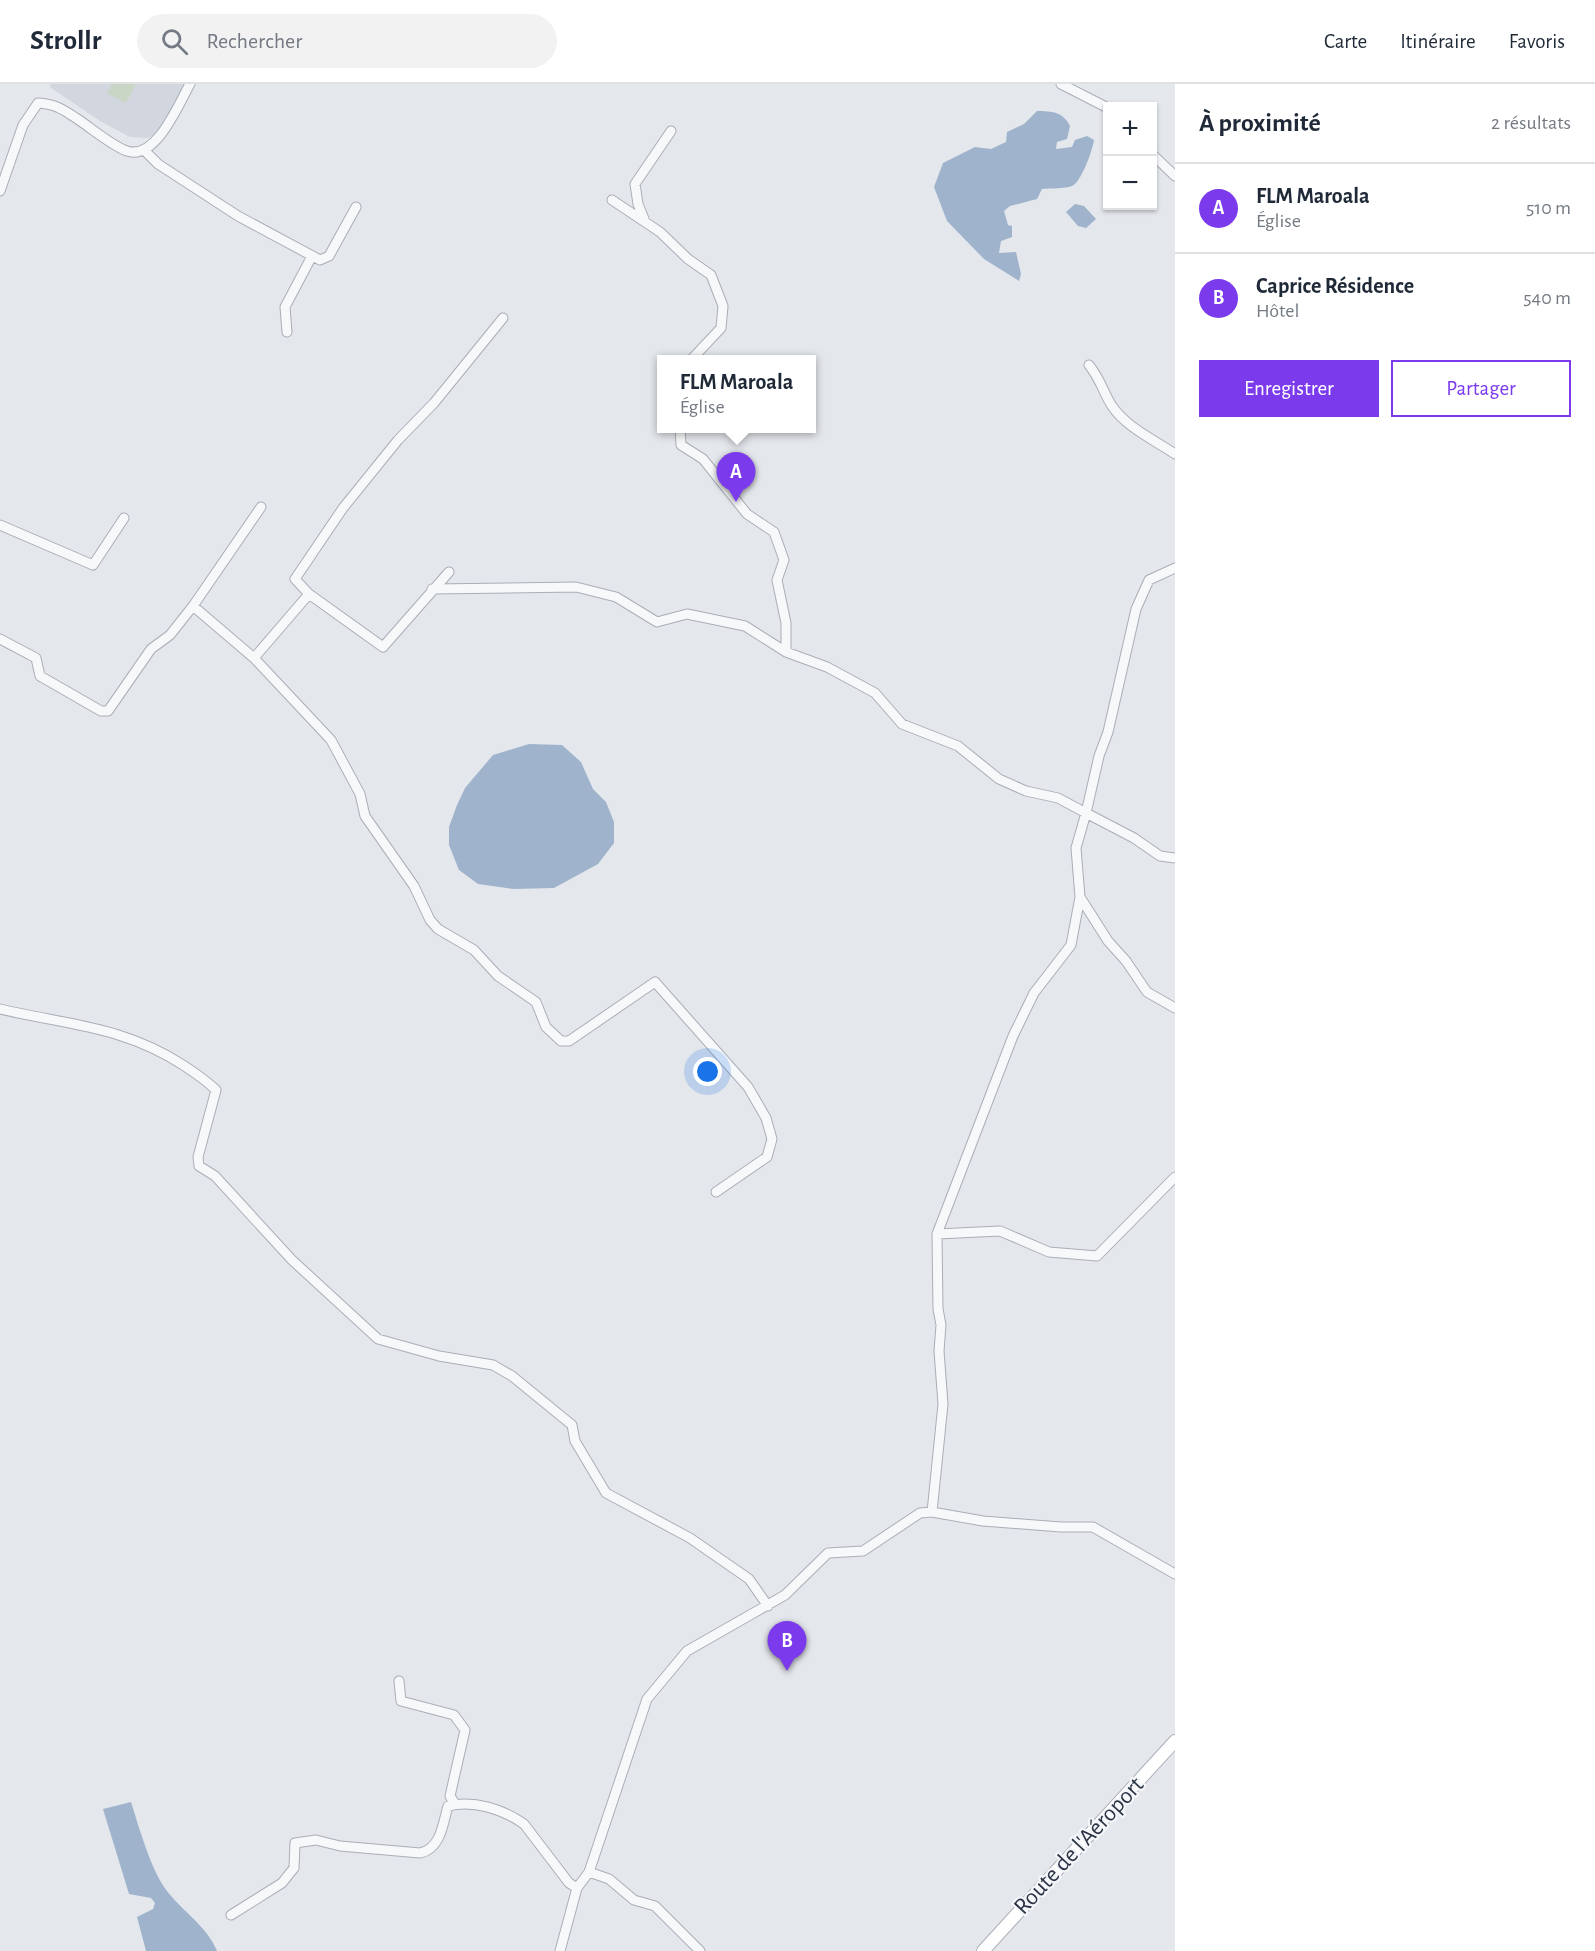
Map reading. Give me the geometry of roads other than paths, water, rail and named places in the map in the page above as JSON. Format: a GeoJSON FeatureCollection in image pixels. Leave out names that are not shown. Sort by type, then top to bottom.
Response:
{"type":"FeatureCollection","features":[{"type":"Feature","properties":{"kind":"main road","name":"Route de l'Aéroport"},"geometry":{"type":"LineString","coordinates":[[983,1951],[1175,1741]]}},
{"type":"Feature","properties":{"kind":"street"},"geometry":{"type":"LineString","coordinates":[[0,191],[23,125],[38,103],[54,104],[128,152],[144,150],[154,144],[164,131],[190,84]]}},
{"type":"Feature","properties":{"kind":"street"},"geometry":{"type":"LineString","coordinates":[[1061,84],[1103,106]]}},
{"type":"Feature","properties":{"kind":"street"},"geometry":{"type":"LineString","coordinates":[[645,221],[638,204],[635,184],[671,131]]}},
{"type":"Feature","properties":{"kind":"street"},"geometry":{"type":"LineString","coordinates":[[144,150],[158,164],[238,216],[320,260],[329,256],[356,207]]}},
{"type":"Feature","properties":{"kind":"street"},"geometry":{"type":"LineString","coordinates":[[1154,156],[1175,176]]}},
{"type":"Feature","properties":{"kind":"street"},"geometry":{"type":"LineString","coordinates":[[612,200],[645,221],[711,276],[723,306],[721,328],[696,355]]}},
{"type":"Feature","properties":{"kind":"street"},"geometry":{"type":"LineString","coordinates":[[287,332],[285,307],[312,256]]}},
{"type":"Feature","properties":{"kind":"street"},"geometry":{"type":"LineString","coordinates":[[448,572],[383,647],[309,594],[295,579],[343,508],[398,440],[434,403],[503,318]]}},
{"type":"Feature","properties":{"kind":"street"},"geometry":{"type":"LineString","coordinates":[[1089,365],[1101,380],[1112,405],[1122,419],[1175,454]]}},
{"type":"Feature","properties":{"kind":"street"},"geometry":{"type":"LineString","coordinates":[[680,433],[681,445],[703,459],[747,514],[774,532],[784,560],[777,580],[786,623],[786,652]]}},
{"type":"Feature","properties":{"kind":"street"},"geometry":{"type":"LineString","coordinates":[[0,639],[36,658],[40,676],[105,712],[151,649],[170,635],[193,606],[261,507]]}},
{"type":"Feature","properties":{"kind":"street"},"geometry":{"type":"LineString","coordinates":[[0,525],[93,565],[124,518]]}},
{"type":"Feature","properties":{"kind":"street"},"geometry":{"type":"LineString","coordinates":[[932,1512],[943,1404],[939,1351],[941,1325],[938,1310],[937,1234],[1013,1036],[1034,993],[1071,945],[1080,897],[1076,848],[1099,756],[1108,732],[1136,609],[1149,580],[1175,568]]}},
{"type":"Feature","properties":{"kind":"street"},"geometry":{"type":"LineString","coordinates":[[432,589],[576,587],[616,597],[657,622],[687,614],[745,626],[786,652],[827,667],[875,693],[902,724],[958,746],[999,779],[1026,791],[1058,798],[1134,838],[1160,855],[1175,858]]}},
{"type":"Feature","properties":{"kind":"street"},"geometry":{"type":"LineString","coordinates":[[254,658],[309,594]]}},
{"type":"Feature","properties":{"kind":"street"},"geometry":{"type":"LineString","coordinates":[[193,606],[254,658],[331,740],[360,794],[365,816],[414,886],[430,920],[438,929],[474,950],[498,976],[536,1002],[546,1027],[561,1041],[569,1041],[655,982],[748,1087],[766,1118],[772,1139],[767,1157],[716,1192]]}},
{"type":"Feature","properties":{"kind":"street"},"geometry":{"type":"LineString","coordinates":[[1080,897],[1108,941],[1126,961],[1147,992],[1175,1008]]}},
{"type":"Feature","properties":{"kind":"street"},"geometry":{"type":"LineString","coordinates":[[0,1009],[91,1026],[128,1037],[147,1044],[208,1082],[216,1090],[198,1157],[199,1166],[215,1176],[292,1260],[378,1339],[439,1356],[493,1365],[512,1377],[572,1425],[575,1441],[606,1493],[690,1538],[749,1579],[768,1605]]}},
{"type":"Feature","properties":{"kind":"street"},"geometry":{"type":"LineString","coordinates":[[937,1234],[1000,1231],[1049,1252],[1097,1256],[1175,1176]]}},
{"type":"Feature","properties":{"kind":"street"},"geometry":{"type":"LineString","coordinates":[[560,1951],[578,1888],[589,1872],[646,1699],[687,1651],[785,1595],[828,1553],[863,1551],[920,1513],[932,1512],[983,1521],[1094,1527],[1175,1574]]}},
{"type":"Feature","properties":{"kind":"street"},"geometry":{"type":"LineString","coordinates":[[399,1681],[401,1701],[454,1715],[465,1730],[450,1796],[455,1804]]}},
{"type":"Feature","properties":{"kind":"street"},"geometry":{"type":"LineString","coordinates":[[231,1915],[282,1883],[294,1868],[295,1843],[316,1840],[340,1846],[420,1853],[429,1851],[436,1843],[448,1806],[455,1804],[483,1806],[514,1817],[524,1824],[562,1874],[578,1888]]}},
{"type":"Feature","properties":{"kind":"street"},"geometry":{"type":"LineString","coordinates":[[589,1872],[609,1879],[634,1900],[655,1906],[700,1951]]}},
{"type":"Feature","properties":{"kind":"water"},"geometry":{"type":"Polygon","coordinates":[[[1037,111],[1056,113],[1070,126],[1067,139],[1057,142],[1056,149],[1072,147],[1075,140],[1087,136],[1094,140],[1086,165],[1075,184],[1065,188],[1042,189],[1037,199],[1010,206],[1004,211],[1008,225],[1012,226],[1012,237],[1001,241],[999,253],[1016,252],[1021,274],[1019,281],[984,259],[947,221],[934,187],[943,163],[975,147],[991,149],[1006,142],[1007,132],[1024,124],[1037,111]]]}},
{"type":"Feature","properties":{"kind":"water"},"geometry":{"type":"Polygon","coordinates":[[[1075,204],[1084,206],[1096,219],[1086,228],[1078,226],[1066,212],[1075,204]]]}},
{"type":"Feature","properties":{"kind":"water"},"geometry":{"type":"Polygon","coordinates":[[[529,744],[562,745],[581,762],[593,789],[606,802],[614,822],[614,843],[598,864],[554,888],[513,889],[478,884],[459,870],[449,845],[449,827],[457,805],[465,788],[493,755],[529,744]]]}},
{"type":"Feature","properties":{"kind":"water"},"geometry":{"type":"Polygon","coordinates":[[[131,1802],[146,1848],[161,1882],[207,1934],[217,1951],[146,1951],[137,1917],[153,1909],[155,1903],[151,1898],[129,1894],[103,1809],[131,1802]]]}},
{"type":"Feature","properties":{"kind":"place","name":"FLM Maroala"},"geometry":{"type":"Point","coordinates":[736,502]}},
{"type":"Feature","properties":{"kind":"place","name":"Caprice Résidence"},"geometry":{"type":"Point","coordinates":[787,1671]}}]}
